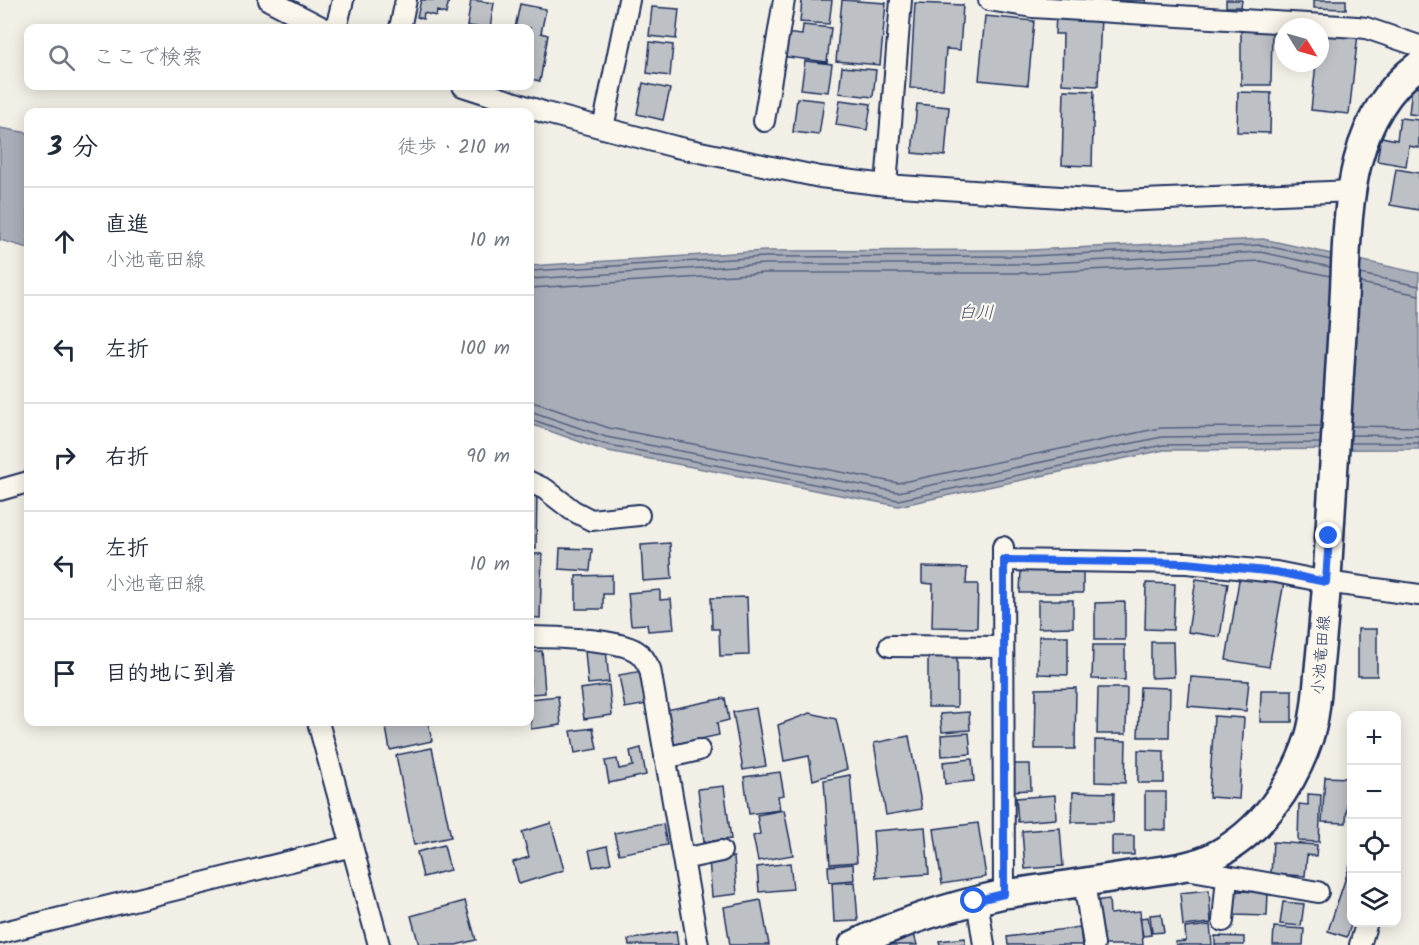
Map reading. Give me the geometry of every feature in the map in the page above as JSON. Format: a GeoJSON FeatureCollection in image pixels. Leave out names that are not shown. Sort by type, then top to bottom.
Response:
{"type":"FeatureCollection","features":[{"type":"Feature","properties":{"kind":"main road","name":"小池竜田線"},"geometry":{"type":"LineString","coordinates":[[853,945],[884,930],[925,915],[977,900],[1177,867],[1212,857],[1257,825],[1281,797],[1300,763],[1310,735],[1316,706],[1334,482],[1347,231],[1359,153],[1373,116],[1396,84],[1419,64]]}},
{"type":"Feature","properties":{"kind":"street"},"geometry":{"type":"LineString","coordinates":[[269,0],[315,24]]}},
{"type":"Feature","properties":{"kind":"street"},"geometry":{"type":"LineString","coordinates":[[337,24],[343,0]]}},
{"type":"Feature","properties":{"kind":"street"},"geometry":{"type":"LineString","coordinates":[[401,24],[406,0]]}},
{"type":"Feature","properties":{"kind":"street"},"geometry":{"type":"LineString","coordinates":[[603,128],[629,0]]}},
{"type":"Feature","properties":{"kind":"street"},"geometry":{"type":"LineString","coordinates":[[764,121],[784,0]]}},
{"type":"Feature","properties":{"kind":"street"},"geometry":{"type":"LineString","coordinates":[[886,185],[902,0]]}},
{"type":"Feature","properties":{"kind":"street"},"geometry":{"type":"LineString","coordinates":[[989,0],[1033,7],[1161,7],[1357,27],[1419,46]]}},
{"type":"Feature","properties":{"kind":"street"},"geometry":{"type":"LineString","coordinates":[[475,90],[531,108]]}},
{"type":"Feature","properties":{"kind":"street"},"geometry":{"type":"LineString","coordinates":[[534,109],[676,147],[820,177],[886,185],[1120,201],[1353,191]]}},
{"type":"Feature","properties":{"kind":"street"},"geometry":{"type":"LineString","coordinates":[[0,490],[24,483]]}},
{"type":"Feature","properties":{"kind":"street"},"geometry":{"type":"LineString","coordinates":[[534,484],[545,489],[581,516],[591,520],[639,515]]}},
{"type":"Feature","properties":{"kind":"street"},"geometry":{"type":"LineString","coordinates":[[1004,894],[1003,553],[1187,563],[1276,572],[1326,582],[1419,595]]}},
{"type":"Feature","properties":{"kind":"street"},"geometry":{"type":"LineString","coordinates":[[534,637],[623,645],[637,651],[650,669],[698,945]]}},
{"type":"Feature","properties":{"kind":"street"},"geometry":{"type":"LineString","coordinates":[[890,646],[1004,647]]}},
{"type":"Feature","properties":{"kind":"street"},"geometry":{"type":"LineString","coordinates":[[319,726],[379,945]]}},
{"type":"Feature","properties":{"kind":"street"},"geometry":{"type":"LineString","coordinates":[[665,758],[699,750]]}},
{"type":"Feature","properties":{"kind":"street"},"geometry":{"type":"LineString","coordinates":[[0,933],[352,846]]}},
{"type":"Feature","properties":{"kind":"street"},"geometry":{"type":"LineString","coordinates":[[683,859],[721,851]]}},
{"type":"Feature","properties":{"kind":"street"},"geometry":{"type":"LineString","coordinates":[[1177,867],[1318,892]]}},
{"type":"Feature","properties":{"kind":"street"},"geometry":{"type":"LineString","coordinates":[[1223,921],[1227,876]]}},
{"type":"Feature","properties":{"kind":"street"},"geometry":{"type":"LineString","coordinates":[[1084,882],[1094,945]]}},
{"type":"Feature","properties":{"kind":"street"},"geometry":{"type":"LineString","coordinates":[[977,900],[984,945]]}},
{"type":"Feature","properties":{"kind":"street"},"geometry":{"type":"LineString","coordinates":[[1360,945],[1365,927]]}},
{"type":"Feature","properties":{"kind":"water"},"geometry":{"type":"Polygon","coordinates":[[[0,128],[24,132],[24,247],[0,240],[0,128]]]}},
{"type":"Feature","properties":{"kind":"water","name":"白川"},"geometry":{"type":"Polygon","coordinates":[[[1263,239],[1419,273],[1419,449],[1164,450],[898,506],[603,450],[534,425],[534,266],[765,251],[1030,250],[1263,239]]]}},
{"type":"Feature","properties":{"kind":"building"},"geometry":{"type":"Polygon","coordinates":[[[421,0],[449,0],[446,14],[437,11],[436,16],[424,13],[423,19],[417,17],[421,0]]]}},
{"type":"Feature","properties":{"kind":"building"},"geometry":{"type":"Polygon","coordinates":[[[471,0],[494,3],[491,24],[467,24],[471,0]]]}},
{"type":"Feature","properties":{"kind":"building"},"geometry":{"type":"Polygon","coordinates":[[[802,0],[832,0],[829,24],[800,22],[802,0]]]}},
{"type":"Feature","properties":{"kind":"building"},"geometry":{"type":"Polygon","coordinates":[[[842,0],[886,3],[880,65],[836,61],[842,0]]]}},
{"type":"Feature","properties":{"kind":"building"},"geometry":{"type":"Polygon","coordinates":[[[1118,0],[1146,0],[1145,4],[1118,3],[1118,0]]]}},
{"type":"Feature","properties":{"kind":"building"},"geometry":{"type":"Polygon","coordinates":[[[1226,0],[1242,0],[1241,7],[1226,7],[1226,0]]]}},
{"type":"Feature","properties":{"kind":"building"},"geometry":{"type":"Polygon","coordinates":[[[1314,0],[1346,0],[1346,9],[1314,8],[1314,0]]]}},
{"type":"Feature","properties":{"kind":"building"},"geometry":{"type":"Polygon","coordinates":[[[915,3],[963,5],[960,50],[946,49],[943,89],[910,88],[915,3]]]}},
{"type":"Feature","properties":{"kind":"building"},"geometry":{"type":"Polygon","coordinates":[[[520,4],[546,9],[541,33],[548,35],[540,81],[534,80],[534,24],[516,24],[520,4]]]}},
{"type":"Feature","properties":{"kind":"building"},"geometry":{"type":"Polygon","coordinates":[[[652,7],[679,9],[676,39],[649,36],[652,7]]]}},
{"type":"Feature","properties":{"kind":"building"},"geometry":{"type":"Polygon","coordinates":[[[1056,14],[1101,15],[1098,86],[1062,84],[1063,34],[1055,34],[1056,14]]]}},
{"type":"Feature","properties":{"kind":"building"},"geometry":{"type":"Polygon","coordinates":[[[985,16],[1034,21],[1028,85],[979,80],[985,16]]]}},
{"type":"Feature","properties":{"kind":"building"},"geometry":{"type":"Polygon","coordinates":[[[803,25],[831,28],[827,62],[780,56],[783,33],[802,35],[803,25]]]}},
{"type":"Feature","properties":{"kind":"building"},"geometry":{"type":"Polygon","coordinates":[[[1241,29],[1272,29],[1271,85],[1241,85],[1241,29]]]}},
{"type":"Feature","properties":{"kind":"building"},"geometry":{"type":"Polygon","coordinates":[[[1329,32],[1358,34],[1349,114],[1311,110],[1315,72],[1329,72],[1329,32]]]}},
{"type":"Feature","properties":{"kind":"building"},"geometry":{"type":"Polygon","coordinates":[[[650,42],[673,45],[670,76],[647,73],[650,42]]]}},
{"type":"Feature","properties":{"kind":"building"},"geometry":{"type":"Polygon","coordinates":[[[805,61],[832,64],[828,92],[801,89],[805,61]]]}},
{"type":"Feature","properties":{"kind":"building"},"geometry":{"type":"Polygon","coordinates":[[[842,67],[876,70],[873,97],[839,93],[842,67]]]}},
{"type":"Feature","properties":{"kind":"building"},"geometry":{"type":"Polygon","coordinates":[[[643,83],[670,89],[663,120],[637,114],[643,83]]]}},
{"type":"Feature","properties":{"kind":"building"},"geometry":{"type":"Polygon","coordinates":[[[1412,86],[1419,87],[1419,115],[1409,114],[1412,86]]]}},
{"type":"Feature","properties":{"kind":"building"},"geometry":{"type":"Polygon","coordinates":[[[1064,90],[1094,91],[1092,166],[1062,165],[1064,90]]]}},
{"type":"Feature","properties":{"kind":"building"},"geometry":{"type":"Polygon","coordinates":[[[1238,92],[1271,93],[1270,133],[1237,132],[1238,92]]]}},
{"type":"Feature","properties":{"kind":"building"},"geometry":{"type":"Polygon","coordinates":[[[797,98],[824,101],[819,135],[793,132],[797,98]]]}},
{"type":"Feature","properties":{"kind":"building"},"geometry":{"type":"Polygon","coordinates":[[[840,100],[871,104],[867,130],[836,125],[840,100]]]}},
{"type":"Feature","properties":{"kind":"building"},"geometry":{"type":"Polygon","coordinates":[[[917,104],[949,107],[945,156],[912,153],[917,104]]]}},
{"type":"Feature","properties":{"kind":"building"},"geometry":{"type":"Polygon","coordinates":[[[1400,118],[1419,120],[1419,148],[1409,146],[1406,166],[1377,161],[1381,137],[1397,140],[1400,118]]]}},
{"type":"Feature","properties":{"kind":"building"},"geometry":{"type":"Polygon","coordinates":[[[1396,169],[1419,173],[1419,210],[1390,205],[1396,169]]]}},
{"type":"Feature","properties":{"kind":"building"},"geometry":{"type":"Polygon","coordinates":[[[534,492],[537,492],[536,549],[534,549],[534,492]]]}},
{"type":"Feature","properties":{"kind":"building"},"geometry":{"type":"Polygon","coordinates":[[[670,543],[672,579],[643,581],[641,545],[670,543]]]}},
{"type":"Feature","properties":{"kind":"building"},"geometry":{"type":"Polygon","coordinates":[[[560,548],[592,549],[590,571],[559,569],[560,548]]]}},
{"type":"Feature","properties":{"kind":"building"},"geometry":{"type":"Polygon","coordinates":[[[534,554],[542,554],[540,618],[534,617],[534,554]]]}},
{"type":"Feature","properties":{"kind":"building"},"geometry":{"type":"Polygon","coordinates":[[[922,567],[967,568],[966,584],[978,584],[977,628],[932,627],[933,584],[922,583],[922,567]]]}},
{"type":"Feature","properties":{"kind":"building"},"geometry":{"type":"Polygon","coordinates":[[[1021,571],[1083,571],[1083,593],[1020,593],[1021,571]]]}},
{"type":"Feature","properties":{"kind":"building"},"geometry":{"type":"Polygon","coordinates":[[[1240,574],[1284,582],[1269,667],[1226,660],[1240,574]]]}},
{"type":"Feature","properties":{"kind":"building"},"geometry":{"type":"Polygon","coordinates":[[[612,575],[612,594],[603,594],[603,609],[576,609],[576,576],[612,575]]]}},
{"type":"Feature","properties":{"kind":"building"},"geometry":{"type":"Polygon","coordinates":[[[1196,579],[1228,583],[1220,637],[1188,632],[1196,579]]]}},
{"type":"Feature","properties":{"kind":"building"},"geometry":{"type":"Polygon","coordinates":[[[1146,583],[1175,584],[1173,630],[1145,629],[1146,583]]]}},
{"type":"Feature","properties":{"kind":"building"},"geometry":{"type":"Polygon","coordinates":[[[660,590],[660,600],[671,599],[674,629],[648,631],[647,624],[631,625],[628,593],[660,590]]]}},
{"type":"Feature","properties":{"kind":"building"},"geometry":{"type":"Polygon","coordinates":[[[747,597],[749,655],[720,656],[719,629],[712,629],[711,598],[747,597]]]}},
{"type":"Feature","properties":{"kind":"building"},"geometry":{"type":"Polygon","coordinates":[[[1038,600],[1073,600],[1073,627],[1038,628],[1038,600]]]}},
{"type":"Feature","properties":{"kind":"building"},"geometry":{"type":"Polygon","coordinates":[[[1125,602],[1125,640],[1095,640],[1095,603],[1125,602]]]}},
{"type":"Feature","properties":{"kind":"building"},"geometry":{"type":"Polygon","coordinates":[[[1358,629],[1377,629],[1377,676],[1358,676],[1358,629]]]}},
{"type":"Feature","properties":{"kind":"building"},"geometry":{"type":"Polygon","coordinates":[[[1039,636],[1068,636],[1068,675],[1038,674],[1039,636]]]}},
{"type":"Feature","properties":{"kind":"building"},"geometry":{"type":"Polygon","coordinates":[[[1151,642],[1173,642],[1174,677],[1151,678],[1151,642]]]}},
{"type":"Feature","properties":{"kind":"building"},"geometry":{"type":"Polygon","coordinates":[[[1093,645],[1125,645],[1125,680],[1092,679],[1093,645]]]}},
{"type":"Feature","properties":{"kind":"building"},"geometry":{"type":"Polygon","coordinates":[[[606,649],[609,682],[588,684],[585,651],[606,649]]]}},
{"type":"Feature","properties":{"kind":"building"},"geometry":{"type":"Polygon","coordinates":[[[542,651],[545,693],[534,694],[534,652],[542,651]]]}},
{"type":"Feature","properties":{"kind":"building"},"geometry":{"type":"Polygon","coordinates":[[[928,655],[957,655],[957,707],[928,707],[928,655]]]}},
{"type":"Feature","properties":{"kind":"building"},"geometry":{"type":"Polygon","coordinates":[[[642,671],[648,704],[625,708],[619,675],[642,671]]]}},
{"type":"Feature","properties":{"kind":"building"},"geometry":{"type":"Polygon","coordinates":[[[1191,677],[1249,681],[1246,711],[1188,706],[1191,677]]]}},
{"type":"Feature","properties":{"kind":"building"},"geometry":{"type":"Polygon","coordinates":[[[609,685],[612,715],[584,719],[580,689],[609,685]]]}},
{"type":"Feature","properties":{"kind":"building"},"geometry":{"type":"Polygon","coordinates":[[[1140,687],[1170,688],[1169,737],[1138,737],[1140,687]]]}},
{"type":"Feature","properties":{"kind":"building"},"geometry":{"type":"Polygon","coordinates":[[[1076,688],[1075,749],[1035,749],[1036,689],[1076,688]]]}},
{"type":"Feature","properties":{"kind":"building"},"geometry":{"type":"Polygon","coordinates":[[[1098,688],[1127,688],[1126,734],[1097,734],[1098,688]]]}},
{"type":"Feature","properties":{"kind":"building"},"geometry":{"type":"Polygon","coordinates":[[[1261,690],[1292,690],[1292,722],[1260,722],[1261,690]]]}},
{"type":"Feature","properties":{"kind":"building"},"geometry":{"type":"Polygon","coordinates":[[[558,696],[561,725],[531,729],[531,726],[534,726],[534,699],[558,696]]]}},
{"type":"Feature","properties":{"kind":"building"},"geometry":{"type":"Polygon","coordinates":[[[725,698],[729,720],[717,723],[719,735],[673,745],[666,710],[725,698]]]}},
{"type":"Feature","properties":{"kind":"building"},"geometry":{"type":"Polygon","coordinates":[[[756,708],[766,766],[743,770],[733,712],[756,708]]]}},
{"type":"Feature","properties":{"kind":"building"},"geometry":{"type":"Polygon","coordinates":[[[969,712],[970,730],[942,732],[940,714],[969,712]]]}},
{"type":"Feature","properties":{"kind":"building"},"geometry":{"type":"Polygon","coordinates":[[[810,713],[836,719],[847,769],[813,780],[809,756],[784,761],[778,725],[810,713]]]}},
{"type":"Feature","properties":{"kind":"building"},"geometry":{"type":"Polygon","coordinates":[[[1214,716],[1244,718],[1239,799],[1209,797],[1214,716]]]}},
{"type":"Feature","properties":{"kind":"building"},"geometry":{"type":"Polygon","coordinates":[[[386,726],[429,726],[432,741],[390,750],[386,726]]]}},
{"type":"Feature","properties":{"kind":"building"},"geometry":{"type":"Polygon","coordinates":[[[593,728],[597,749],[575,753],[571,731],[593,728]]]}},
{"type":"Feature","properties":{"kind":"building"},"geometry":{"type":"Polygon","coordinates":[[[969,733],[971,754],[942,756],[941,735],[969,733]]]}},
{"type":"Feature","properties":{"kind":"building"},"geometry":{"type":"Polygon","coordinates":[[[909,736],[922,809],[886,815],[874,743],[909,736]]]}},
{"type":"Feature","properties":{"kind":"building"},"geometry":{"type":"Polygon","coordinates":[[[1095,740],[1126,741],[1125,783],[1095,782],[1095,740]]]}},
{"type":"Feature","properties":{"kind":"building"},"geometry":{"type":"Polygon","coordinates":[[[432,748],[451,837],[414,845],[396,755],[432,748]]]}},
{"type":"Feature","properties":{"kind":"building"},"geometry":{"type":"Polygon","coordinates":[[[641,748],[646,775],[609,783],[605,761],[617,759],[619,769],[633,766],[630,751],[641,748]]]}},
{"type":"Feature","properties":{"kind":"building"},"geometry":{"type":"Polygon","coordinates":[[[1138,750],[1164,751],[1164,783],[1138,783],[1138,750]]]}},
{"type":"Feature","properties":{"kind":"building"},"geometry":{"type":"Polygon","coordinates":[[[972,759],[974,781],[945,784],[943,762],[972,759]]]}},
{"type":"Feature","properties":{"kind":"building"},"geometry":{"type":"Polygon","coordinates":[[[1010,764],[1030,764],[1031,790],[1010,791],[1010,764]]]}},
{"type":"Feature","properties":{"kind":"building"},"geometry":{"type":"Polygon","coordinates":[[[780,772],[784,795],[778,796],[780,810],[749,814],[744,777],[780,772]]]}},
{"type":"Feature","properties":{"kind":"building"},"geometry":{"type":"Polygon","coordinates":[[[850,775],[857,862],[830,864],[824,780],[850,775]]]}},
{"type":"Feature","properties":{"kind":"building"},"geometry":{"type":"Polygon","coordinates":[[[1325,777],[1347,778],[1346,823],[1322,822],[1325,777]]]}},
{"type":"Feature","properties":{"kind":"building"},"geometry":{"type":"Polygon","coordinates":[[[724,786],[731,839],[704,842],[698,789],[724,786]]]}},
{"type":"Feature","properties":{"kind":"building"},"geometry":{"type":"Polygon","coordinates":[[[1073,792],[1114,793],[1113,822],[1072,822],[1073,792]]]}},
{"type":"Feature","properties":{"kind":"building"},"geometry":{"type":"Polygon","coordinates":[[[1145,792],[1166,792],[1166,830],[1145,829],[1145,792]]]}},
{"type":"Feature","properties":{"kind":"building"},"geometry":{"type":"Polygon","coordinates":[[[1308,794],[1321,795],[1319,842],[1298,841],[1299,804],[1308,805],[1308,794]]]}},
{"type":"Feature","properties":{"kind":"building"},"geometry":{"type":"Polygon","coordinates":[[[1055,795],[1056,819],[1018,822],[1016,798],[1055,795]]]}},
{"type":"Feature","properties":{"kind":"building"},"geometry":{"type":"Polygon","coordinates":[[[784,810],[793,855],[758,861],[753,836],[760,834],[757,815],[784,810]]]}},
{"type":"Feature","properties":{"kind":"building"},"geometry":{"type":"Polygon","coordinates":[[[551,823],[564,870],[519,884],[513,862],[529,857],[522,832],[551,823]]]}},
{"type":"Feature","properties":{"kind":"building"},"geometry":{"type":"Polygon","coordinates":[[[978,823],[986,877],[942,884],[934,829],[978,823]]]}},
{"type":"Feature","properties":{"kind":"building"},"geometry":{"type":"Polygon","coordinates":[[[663,824],[667,845],[619,854],[614,833],[663,824]]]}},
{"type":"Feature","properties":{"kind":"building"},"geometry":{"type":"Polygon","coordinates":[[[925,827],[929,874],[876,878],[873,831],[925,827]]]}},
{"type":"Feature","properties":{"kind":"building"},"geometry":{"type":"Polygon","coordinates":[[[1060,828],[1063,866],[1025,869],[1022,831],[1060,828]]]}},
{"type":"Feature","properties":{"kind":"building"},"geometry":{"type":"Polygon","coordinates":[[[1112,836],[1134,836],[1134,855],[1112,855],[1112,836]]]}},
{"type":"Feature","properties":{"kind":"building"},"geometry":{"type":"Polygon","coordinates":[[[1273,842],[1317,845],[1316,856],[1307,855],[1305,876],[1271,874],[1273,842]]]}},
{"type":"Feature","properties":{"kind":"building"},"geometry":{"type":"Polygon","coordinates":[[[444,845],[450,870],[423,877],[417,852],[444,845]]]}},
{"type":"Feature","properties":{"kind":"building"},"geometry":{"type":"Polygon","coordinates":[[[607,846],[611,863],[593,867],[589,850],[607,846]]]}},
{"type":"Feature","properties":{"kind":"building"},"geometry":{"type":"Polygon","coordinates":[[[734,857],[737,894],[712,897],[709,859],[734,857]]]}},
{"type":"Feature","properties":{"kind":"building"},"geometry":{"type":"Polygon","coordinates":[[[790,863],[793,889],[759,892],[757,867],[790,863]]]}},
{"type":"Feature","properties":{"kind":"building"},"geometry":{"type":"Polygon","coordinates":[[[853,864],[854,880],[829,882],[828,866],[853,864]]]}},
{"type":"Feature","properties":{"kind":"building"},"geometry":{"type":"Polygon","coordinates":[[[1347,874],[1347,927],[1350,927],[1347,937],[1328,931],[1347,874]]]}},
{"type":"Feature","properties":{"kind":"building"},"geometry":{"type":"Polygon","coordinates":[[[855,882],[858,921],[834,922],[832,883],[855,882]]]}},
{"type":"Feature","properties":{"kind":"building"},"geometry":{"type":"Polygon","coordinates":[[[1209,890],[1211,923],[1183,926],[1180,893],[1209,890]]]}},
{"type":"Feature","properties":{"kind":"building"},"geometry":{"type":"Polygon","coordinates":[[[1235,891],[1268,892],[1267,916],[1234,915],[1235,891]]]}},
{"type":"Feature","properties":{"kind":"building"},"geometry":{"type":"Polygon","coordinates":[[[1109,899],[1110,914],[1140,911],[1143,945],[1101,945],[1094,901],[1109,899]]]}},
{"type":"Feature","properties":{"kind":"building"},"geometry":{"type":"Polygon","coordinates":[[[761,900],[769,945],[730,945],[724,907],[761,900]]]}},
{"type":"Feature","properties":{"kind":"building"},"geometry":{"type":"Polygon","coordinates":[[[465,901],[476,940],[456,945],[419,945],[411,916],[465,901]]]}},
{"type":"Feature","properties":{"kind":"building"},"geometry":{"type":"Polygon","coordinates":[[[1283,902],[1304,904],[1301,926],[1280,924],[1283,902]]]}},
{"type":"Feature","properties":{"kind":"building"},"geometry":{"type":"Polygon","coordinates":[[[1161,914],[1164,932],[1152,933],[1150,915],[1161,914]]]}},
{"type":"Feature","properties":{"kind":"building"},"geometry":{"type":"Polygon","coordinates":[[[1148,917],[1151,935],[1143,936],[1140,918],[1148,917]]]}},
{"type":"Feature","properties":{"kind":"building"},"geometry":{"type":"Polygon","coordinates":[[[1210,925],[1212,945],[1176,945],[1175,942],[1186,941],[1185,928],[1210,925]]]}},
{"type":"Feature","properties":{"kind":"building"},"geometry":{"type":"Polygon","coordinates":[[[1080,927],[1082,945],[1008,945],[1007,937],[1080,927]]]}},
{"type":"Feature","properties":{"kind":"building"},"geometry":{"type":"Polygon","coordinates":[[[1274,927],[1304,929],[1303,945],[1273,945],[1274,927]]]}},
{"type":"Feature","properties":{"kind":"building"},"geometry":{"type":"Polygon","coordinates":[[[676,931],[678,945],[629,945],[628,940],[676,931]]]}},
{"type":"Feature","properties":{"kind":"building"},"geometry":{"type":"Polygon","coordinates":[[[914,934],[917,945],[888,945],[887,942],[914,934]]]}},
{"type":"Feature","properties":{"kind":"building"},"geometry":{"type":"Polygon","coordinates":[[[1215,936],[1244,937],[1244,945],[1215,945],[1215,936]]]}},
{"type":"Feature","properties":{"kind":"building"},"geometry":{"type":"Polygon","coordinates":[[[965,938],[965,945],[940,945],[939,941],[965,938]]]}},
{"type":"Feature","properties":{"kind":"route"},"geometry":{"type":"LineString","coordinates":[[974,901],[1004,894],[1004,560],[1187,563],[1276,572],[1326,582],[1329,536]]}}]}
